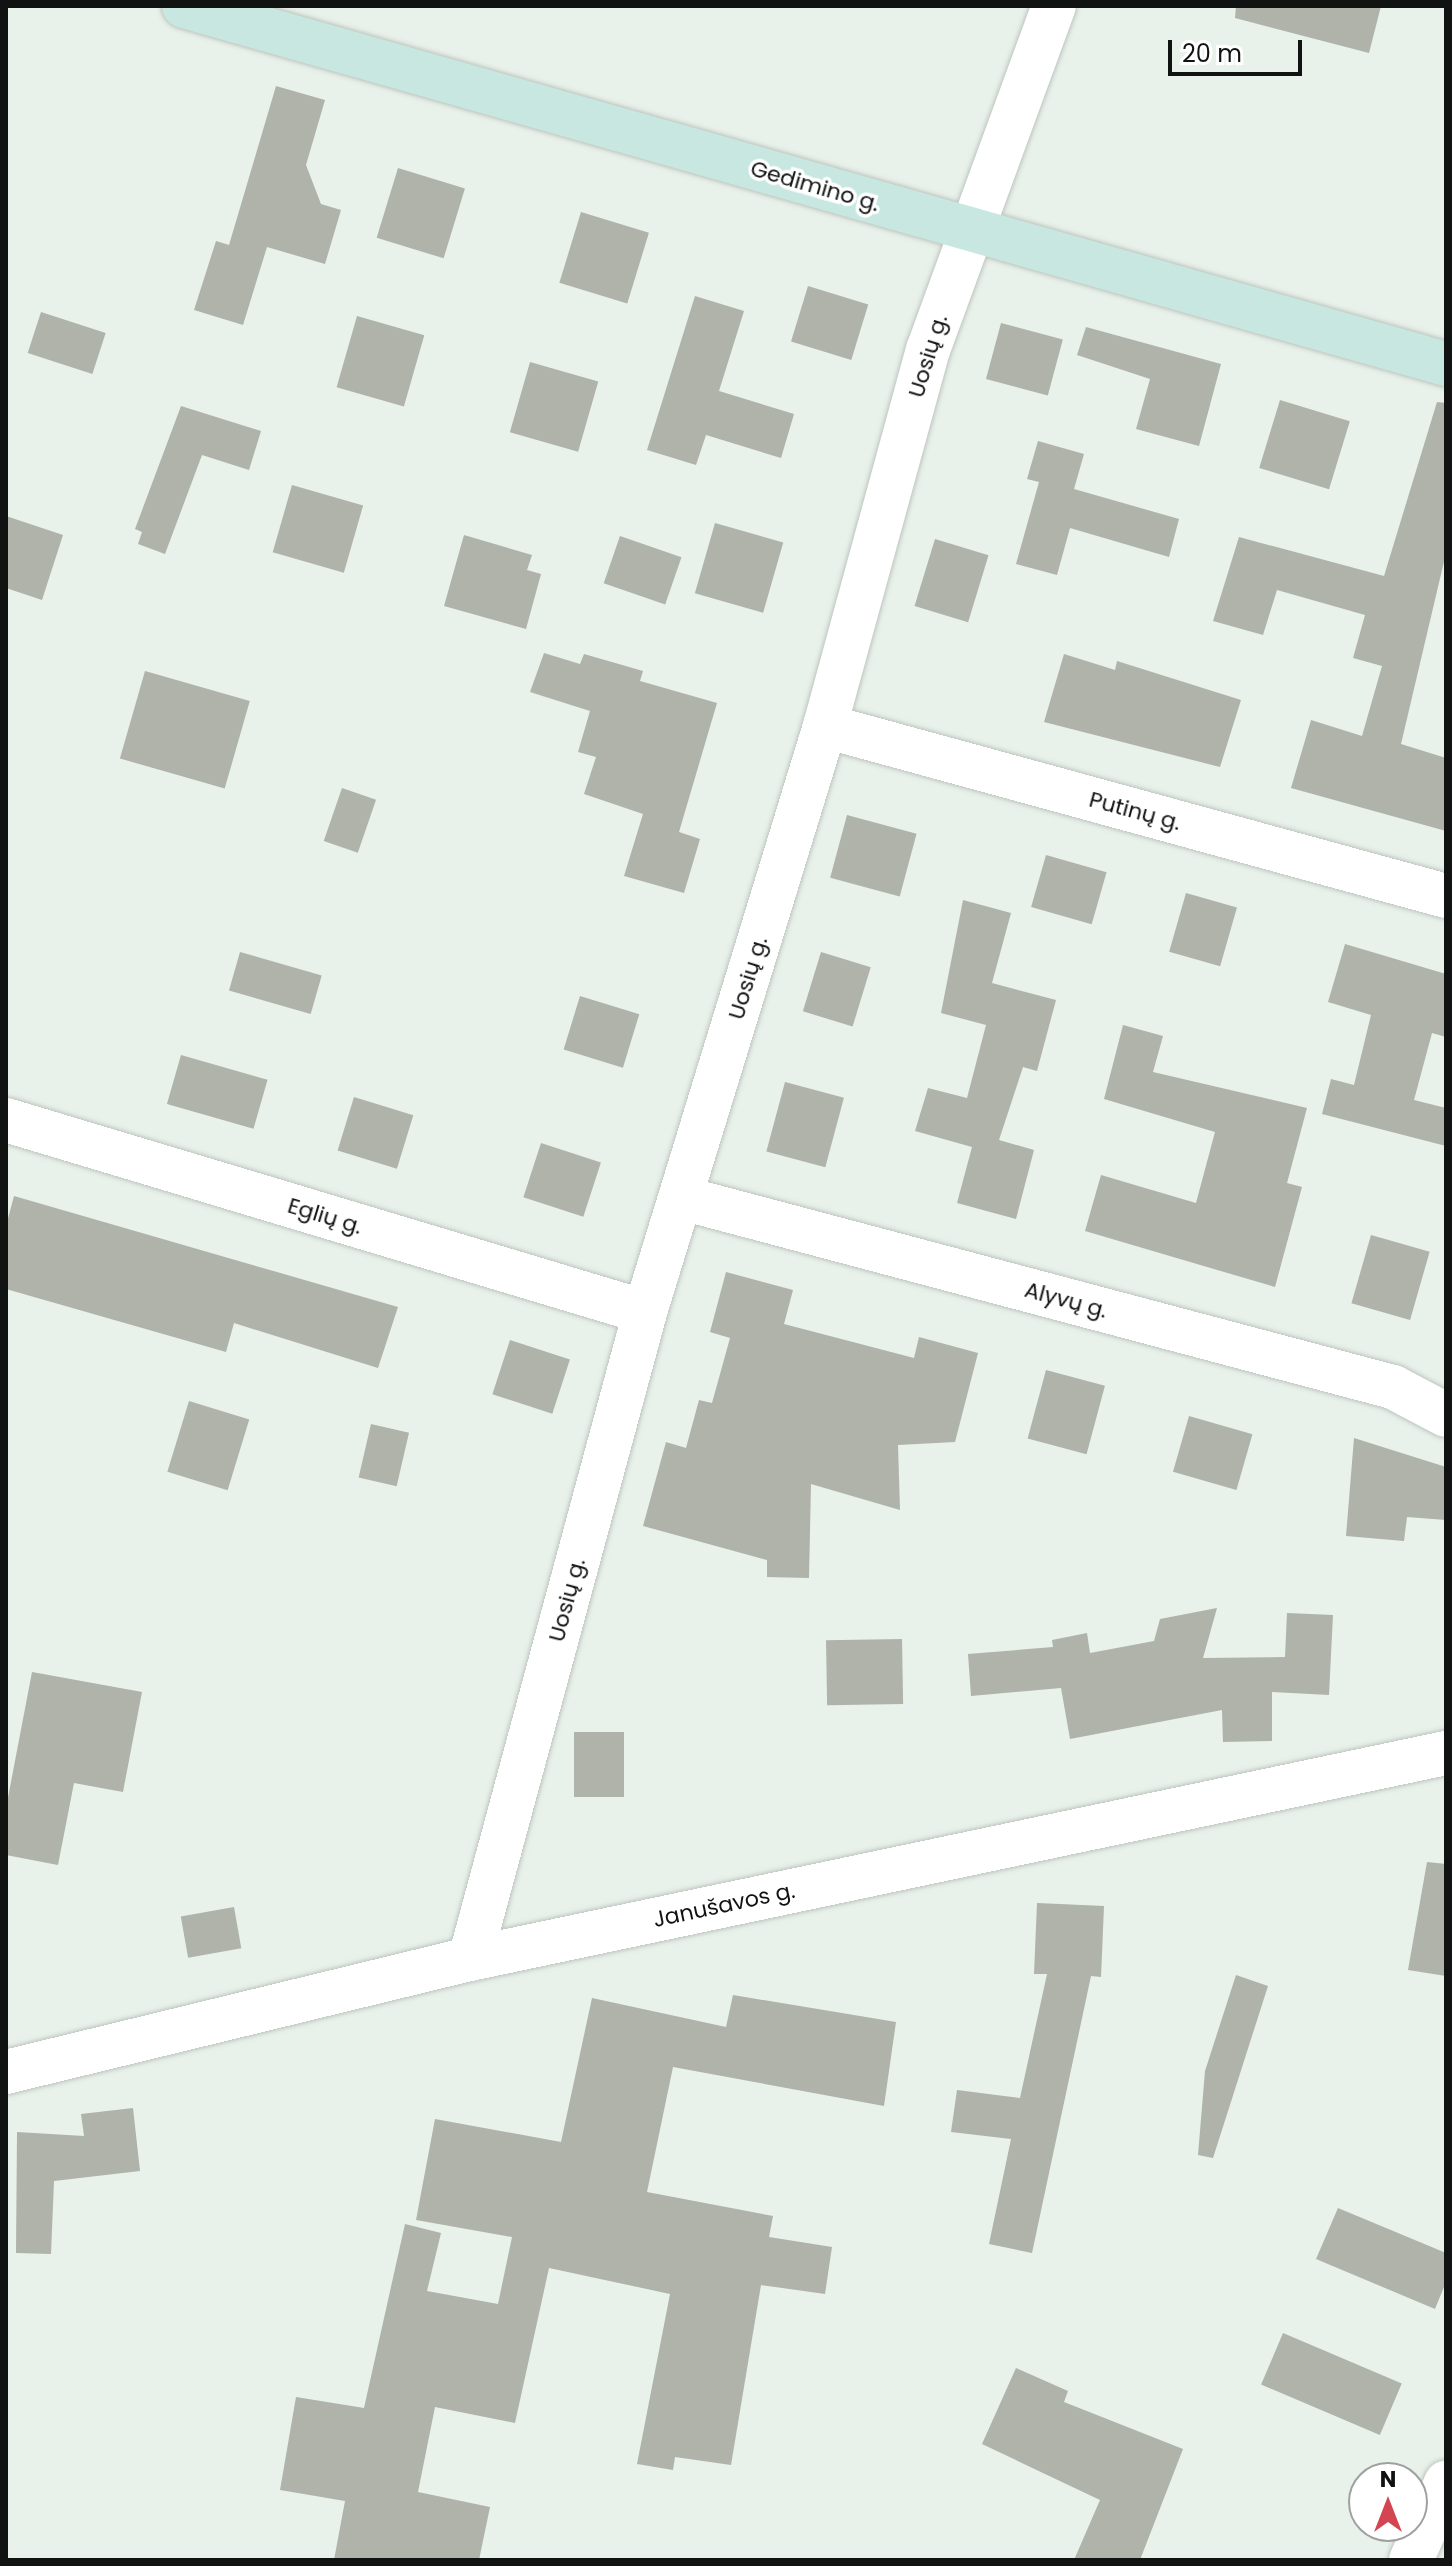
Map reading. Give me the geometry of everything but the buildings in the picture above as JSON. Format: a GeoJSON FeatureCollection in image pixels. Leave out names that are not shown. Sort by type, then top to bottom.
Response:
{"type":"FeatureCollection","features":[{"type":"Feature","properties":{"kind":"main road","name":"Gedimino g."},"geometry":{"type":"LineString","coordinates":[[184,6],[1446,364]]}},
{"type":"Feature","properties":{"kind":"street","name":"Uosių g."},"geometry":{"type":"LineString","coordinates":[[470,1959],[645,1312],[825,726],[928,350],[1054,6]]}},
{"type":"Feature","properties":{"kind":"street","name":"Putinų g."},"geometry":{"type":"LineString","coordinates":[[825,726],[1446,896]]}},
{"type":"Feature","properties":{"kind":"street","name":"Eglių g."},"geometry":{"type":"LineString","coordinates":[[6,1120],[645,1312]]}},
{"type":"Feature","properties":{"kind":"street","name":"Alyvų g."},"geometry":{"type":"LineString","coordinates":[[682,1198],[1393,1387],[1446,1415]]}},
{"type":"Feature","properties":{"kind":"street","name":"Janušavos g."},"geometry":{"type":"LineString","coordinates":[[6,2072],[470,1959],[1446,1753]]}},
{"type":"Feature","properties":{"kind":"street"},"geometry":{"type":"LineString","coordinates":[[1411,2560],[1446,2483]]}}]}
